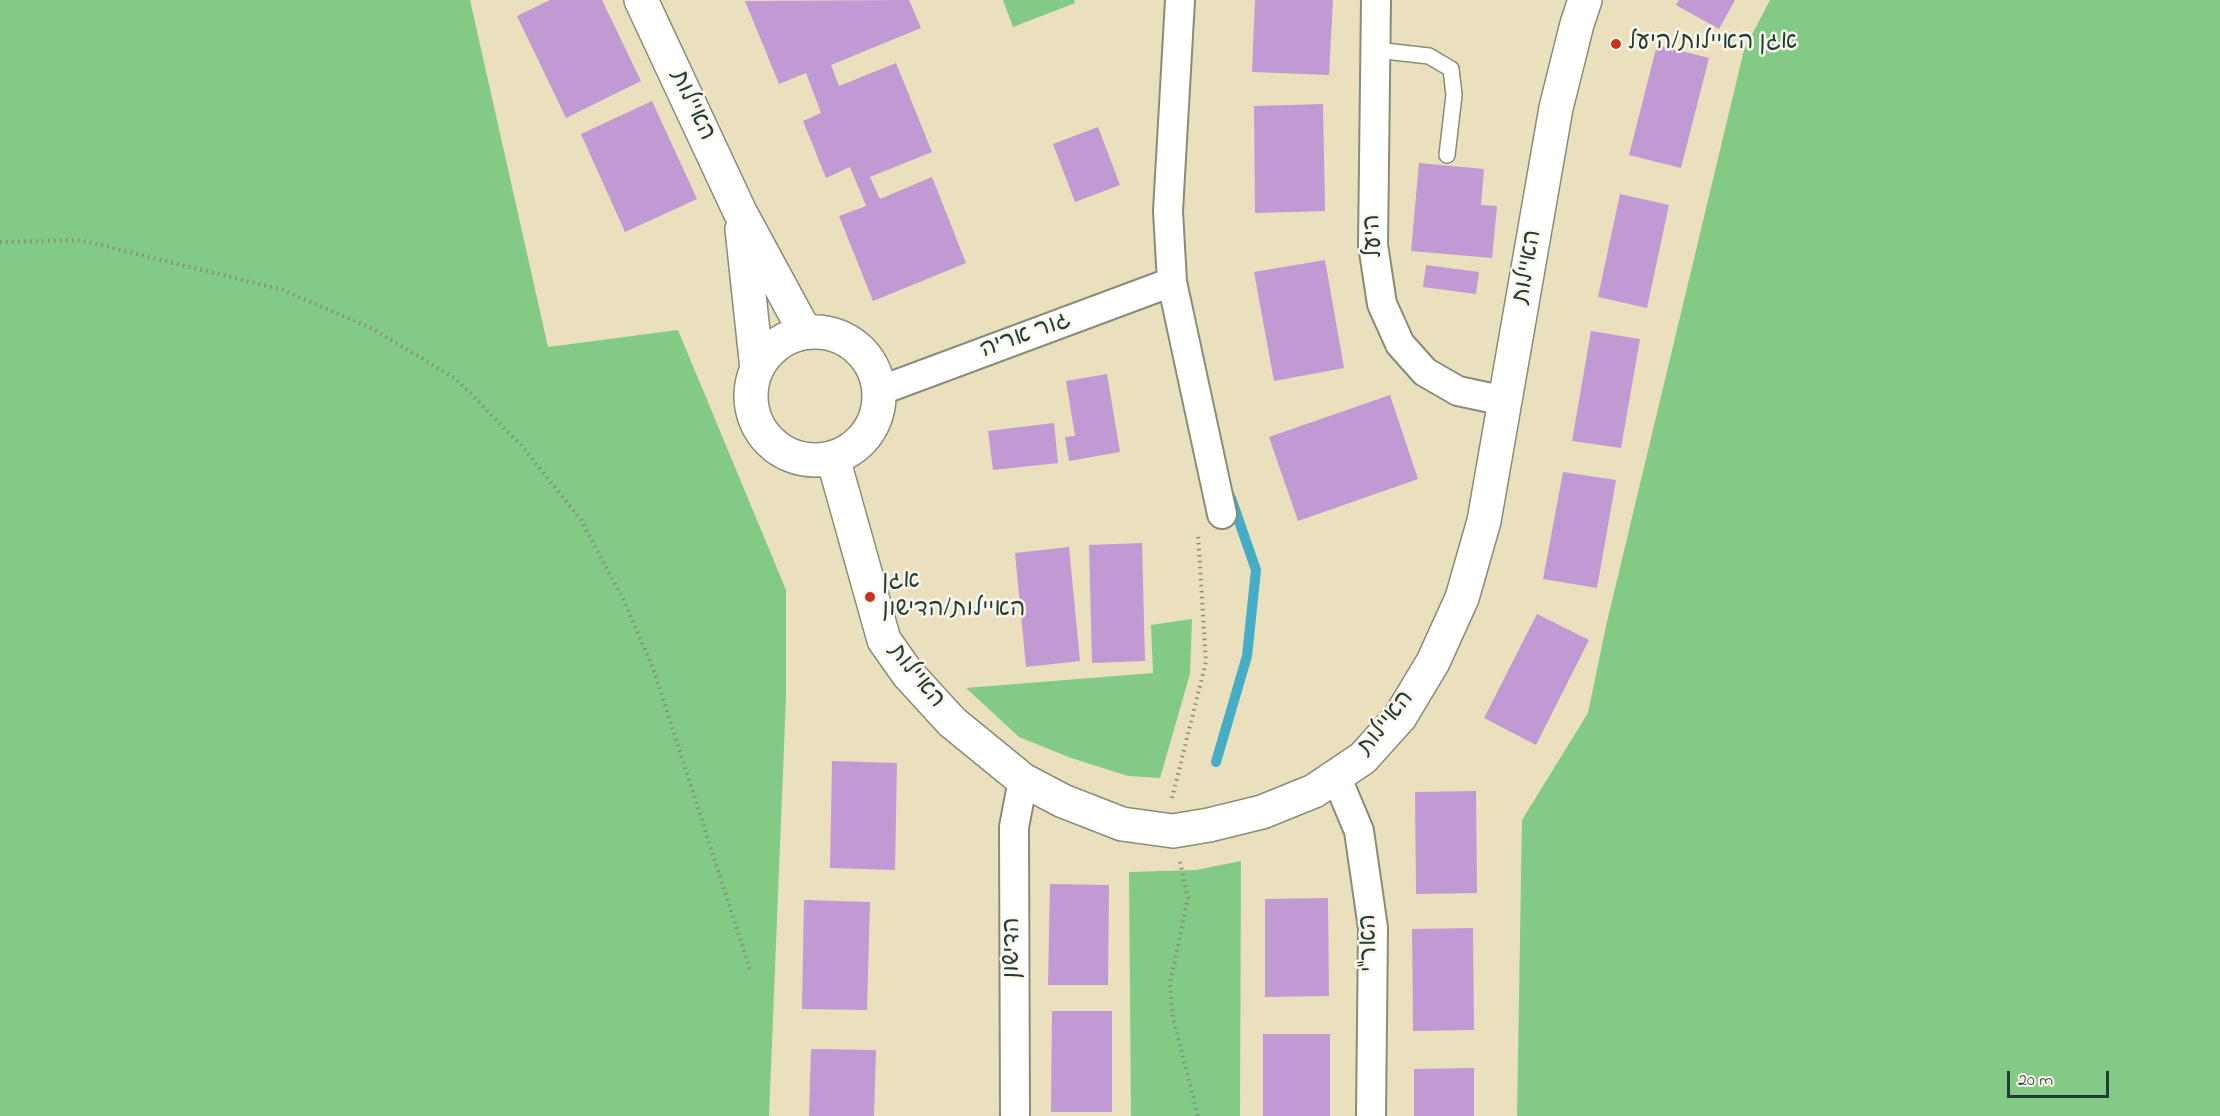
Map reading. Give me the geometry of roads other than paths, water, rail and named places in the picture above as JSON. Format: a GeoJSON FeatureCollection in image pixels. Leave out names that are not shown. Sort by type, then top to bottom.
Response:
{"type":"FeatureCollection","features":[{"type":"Feature","properties":{"kind":"street","name":"האיילות"},"geometry":{"type":"LineString","coordinates":[[640,0],[740,212],[805,332]]}},
{"type":"Feature","properties":{"kind":"street"},"geometry":{"type":"LineString","coordinates":[[1180,0],[1168,211],[1172,282],[1222,514]]}},
{"type":"Feature","properties":{"kind":"street","name":"היעל"},"geometry":{"type":"LineString","coordinates":[[1376,0],[1373,244],[1382,304],[1400,344],[1425,372],[1458,391],[1505,401]]}},
{"type":"Feature","properties":{"kind":"street","name":"האיילות"},"geometry":{"type":"LineString","coordinates":[[833,458],[884,640],[908,674],[952,722],[1023,780],[1063,801],[1122,824],[1168,830],[1209,825],[1262,812],[1314,791],[1363,758],[1400,717],[1433,662],[1457,609],[1484,521],[1556,108],[1577,24],[1586,0]]}},
{"type":"Feature","properties":{"kind":"street","name":"האיילות"},"geometry":{"type":"LineString","coordinates":[[740,212],[757,369]]}},
{"type":"Feature","properties":{"kind":"street","name":"גור אריה"},"geometry":{"type":"LineString","coordinates":[[879,391],[1172,282]]}},
{"type":"Feature","properties":{"kind":"street"},"geometry":{"type":"LineString","coordinates":[[805,332],[825,333],[845,339],[862,352],[874,370],[879,391],[878,413],[868,433],[852,448],[833,458],[811,460],[790,456],[773,445],[759,428],[752,409],[751,388],[757,369],[769,352],[785,339],[805,332]]}},
{"type":"Feature","properties":{"kind":"street","name":"האר\"י"},"geometry":{"type":"LineString","coordinates":[[1336,776],[1359,831],[1373,928],[1371,1116]]}},
{"type":"Feature","properties":{"kind":"street","name":"הדישון"},"geometry":{"type":"LineString","coordinates":[[1015,1116],[1014,827],[1023,780]]}},
{"type":"Feature","properties":{"kind":"lane"},"geometry":{"type":"LineString","coordinates":[[1376,50],[1429,56],[1451,69],[1454,95],[1447,155]]}},
{"type":"Feature","properties":{"kind":"waterway"},"geometry":{"type":"LineString","coordinates":[[1216,762],[1247,656],[1256,570],[1231,498]]}},
{"type":"Feature","properties":{"kind":"place","name":"אגן האיילות/היעל"},"geometry":{"type":"Point","coordinates":[1616,44]}},
{"type":"Feature","properties":{"kind":"place","name":"אגן האיילות/הדישון"},"geometry":{"type":"Point","coordinates":[870,597]}}]}
